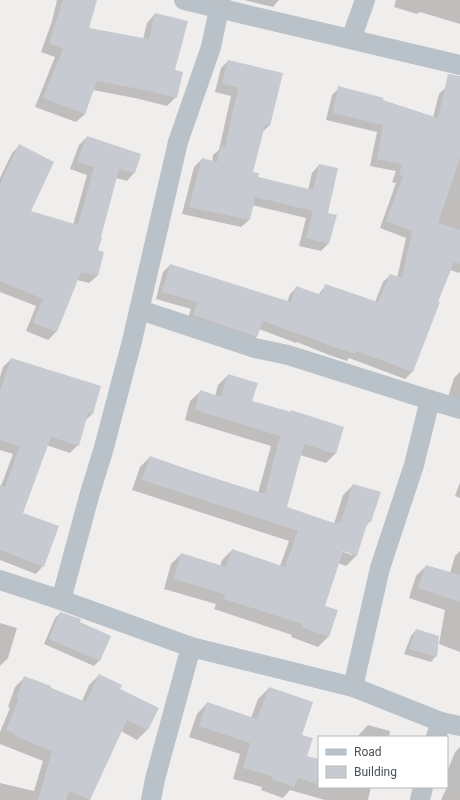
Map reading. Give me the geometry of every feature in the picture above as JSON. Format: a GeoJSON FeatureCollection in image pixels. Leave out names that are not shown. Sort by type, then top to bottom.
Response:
{"type":"FeatureCollection","features":[{"type":"Feature","properties":{"kind":"street"},"geometry":{"type":"LineString","coordinates":[[184,0],[220,4],[351,39],[460,65]]}},
{"type":"Feature","properties":{"kind":"street"},"geometry":{"type":"LineString","coordinates":[[351,39],[365,0]]}},
{"type":"Feature","properties":{"kind":"street"},"geometry":{"type":"LineString","coordinates":[[61,600],[105,444],[140,310],[178,142],[211,47],[220,4]]}},
{"type":"Feature","properties":{"kind":"street"},"geometry":{"type":"LineString","coordinates":[[140,310],[255,348],[288,355],[460,409]]}},
{"type":"Feature","properties":{"kind":"street"},"geometry":{"type":"LineString","coordinates":[[353,687],[380,568],[414,465],[430,400]]}},
{"type":"Feature","properties":{"kind":"street"},"geometry":{"type":"LineString","coordinates":[[0,580],[61,600],[191,647],[353,687],[439,729],[460,726]]}},
{"type":"Feature","properties":{"kind":"street"},"geometry":{"type":"LineString","coordinates":[[151,800],[157,772],[191,647]]}},
{"type":"Feature","properties":{"kind":"street"},"geometry":{"type":"LineString","coordinates":[[420,800],[423,788]]}},
{"type":"Feature","properties":{"kind":"building"},"geometry":{"type":"Polygon","coordinates":[[[63,0],[97,0],[89,28],[149,39],[155,13],[188,21],[175,70],[183,72],[177,98],[97,81],[85,114],[43,98],[63,49],[49,43],[63,0]]]}},
{"type":"Feature","properties":{"kind":"building"},"geometry":{"type":"Polygon","coordinates":[[[228,60],[283,73],[270,126],[265,125],[253,172],[259,173],[258,177],[313,190],[319,164],[338,168],[328,213],[337,215],[329,244],[306,238],[313,211],[255,197],[250,220],[189,207],[202,158],[217,162],[221,146],[225,147],[238,88],[222,84],[228,60]]]}},
{"type":"Feature","properties":{"kind":"building"},"geometry":{"type":"Polygon","coordinates":[[[448,74],[460,76],[460,158],[438,223],[460,230],[460,264],[454,262],[413,372],[356,351],[355,354],[336,348],[263,321],[257,337],[193,315],[197,302],[162,292],[170,264],[291,302],[296,286],[321,295],[325,284],[378,302],[390,274],[402,278],[412,231],[386,221],[403,176],[399,175],[402,164],[377,159],[383,125],[333,113],[338,86],[384,98],[383,100],[438,118],[448,74]]]}},
{"type":"Feature","properties":{"kind":"building"},"geometry":{"type":"Polygon","coordinates":[[[87,136],[141,154],[135,173],[119,169],[98,250],[104,252],[98,276],[81,272],[57,332],[33,323],[43,299],[0,281],[0,184],[19,144],[54,162],[31,211],[78,225],[94,167],[77,162],[87,136]]]}},
{"type":"Feature","properties":{"kind":"building"},"geometry":{"type":"Polygon","coordinates":[[[11,358],[101,386],[93,414],[88,413],[79,446],[51,437],[23,513],[59,526],[44,567],[0,550],[0,485],[5,487],[20,446],[0,440],[0,391],[11,358]]]}},
{"type":"Feature","properties":{"kind":"building"},"geometry":{"type":"Polygon","coordinates":[[[228,374],[258,383],[252,401],[291,412],[291,410],[344,427],[336,454],[304,444],[287,507],[337,524],[341,521],[353,484],[381,492],[371,522],[368,521],[357,556],[343,551],[325,606],[338,610],[329,637],[301,627],[302,624],[224,599],[225,594],[174,579],[181,553],[226,567],[232,549],[285,567],[298,531],[142,480],[150,456],[265,494],[280,436],[195,410],[200,390],[221,397],[228,374]]]}},
{"type":"Feature","properties":{"kind":"building"},"geometry":{"type":"Polygon","coordinates":[[[426,565],[460,575],[460,602],[418,588],[426,565]]]}},
{"type":"Feature","properties":{"kind":"building"},"geometry":{"type":"Polygon","coordinates":[[[60,612],[81,619],[80,622],[111,636],[100,661],[49,639],[60,612]]]}},
{"type":"Feature","properties":{"kind":"building"},"geometry":{"type":"Polygon","coordinates":[[[416,629],[439,636],[437,657],[409,649],[416,629]]]}},
{"type":"Feature","properties":{"kind":"building"},"geometry":{"type":"Polygon","coordinates":[[[99,674],[122,685],[120,689],[159,708],[148,730],[127,720],[90,800],[69,791],[66,800],[38,800],[52,751],[15,736],[15,734],[6,730],[19,698],[17,697],[24,676],[51,686],[51,688],[86,702],[99,674]]]}},
{"type":"Feature","properties":{"kind":"building"},"geometry":{"type":"Polygon","coordinates":[[[269,687],[313,702],[302,735],[313,738],[307,756],[318,759],[318,785],[298,778],[294,787],[271,779],[272,776],[243,768],[250,743],[199,726],[207,702],[257,719],[269,687]]]}}]}
